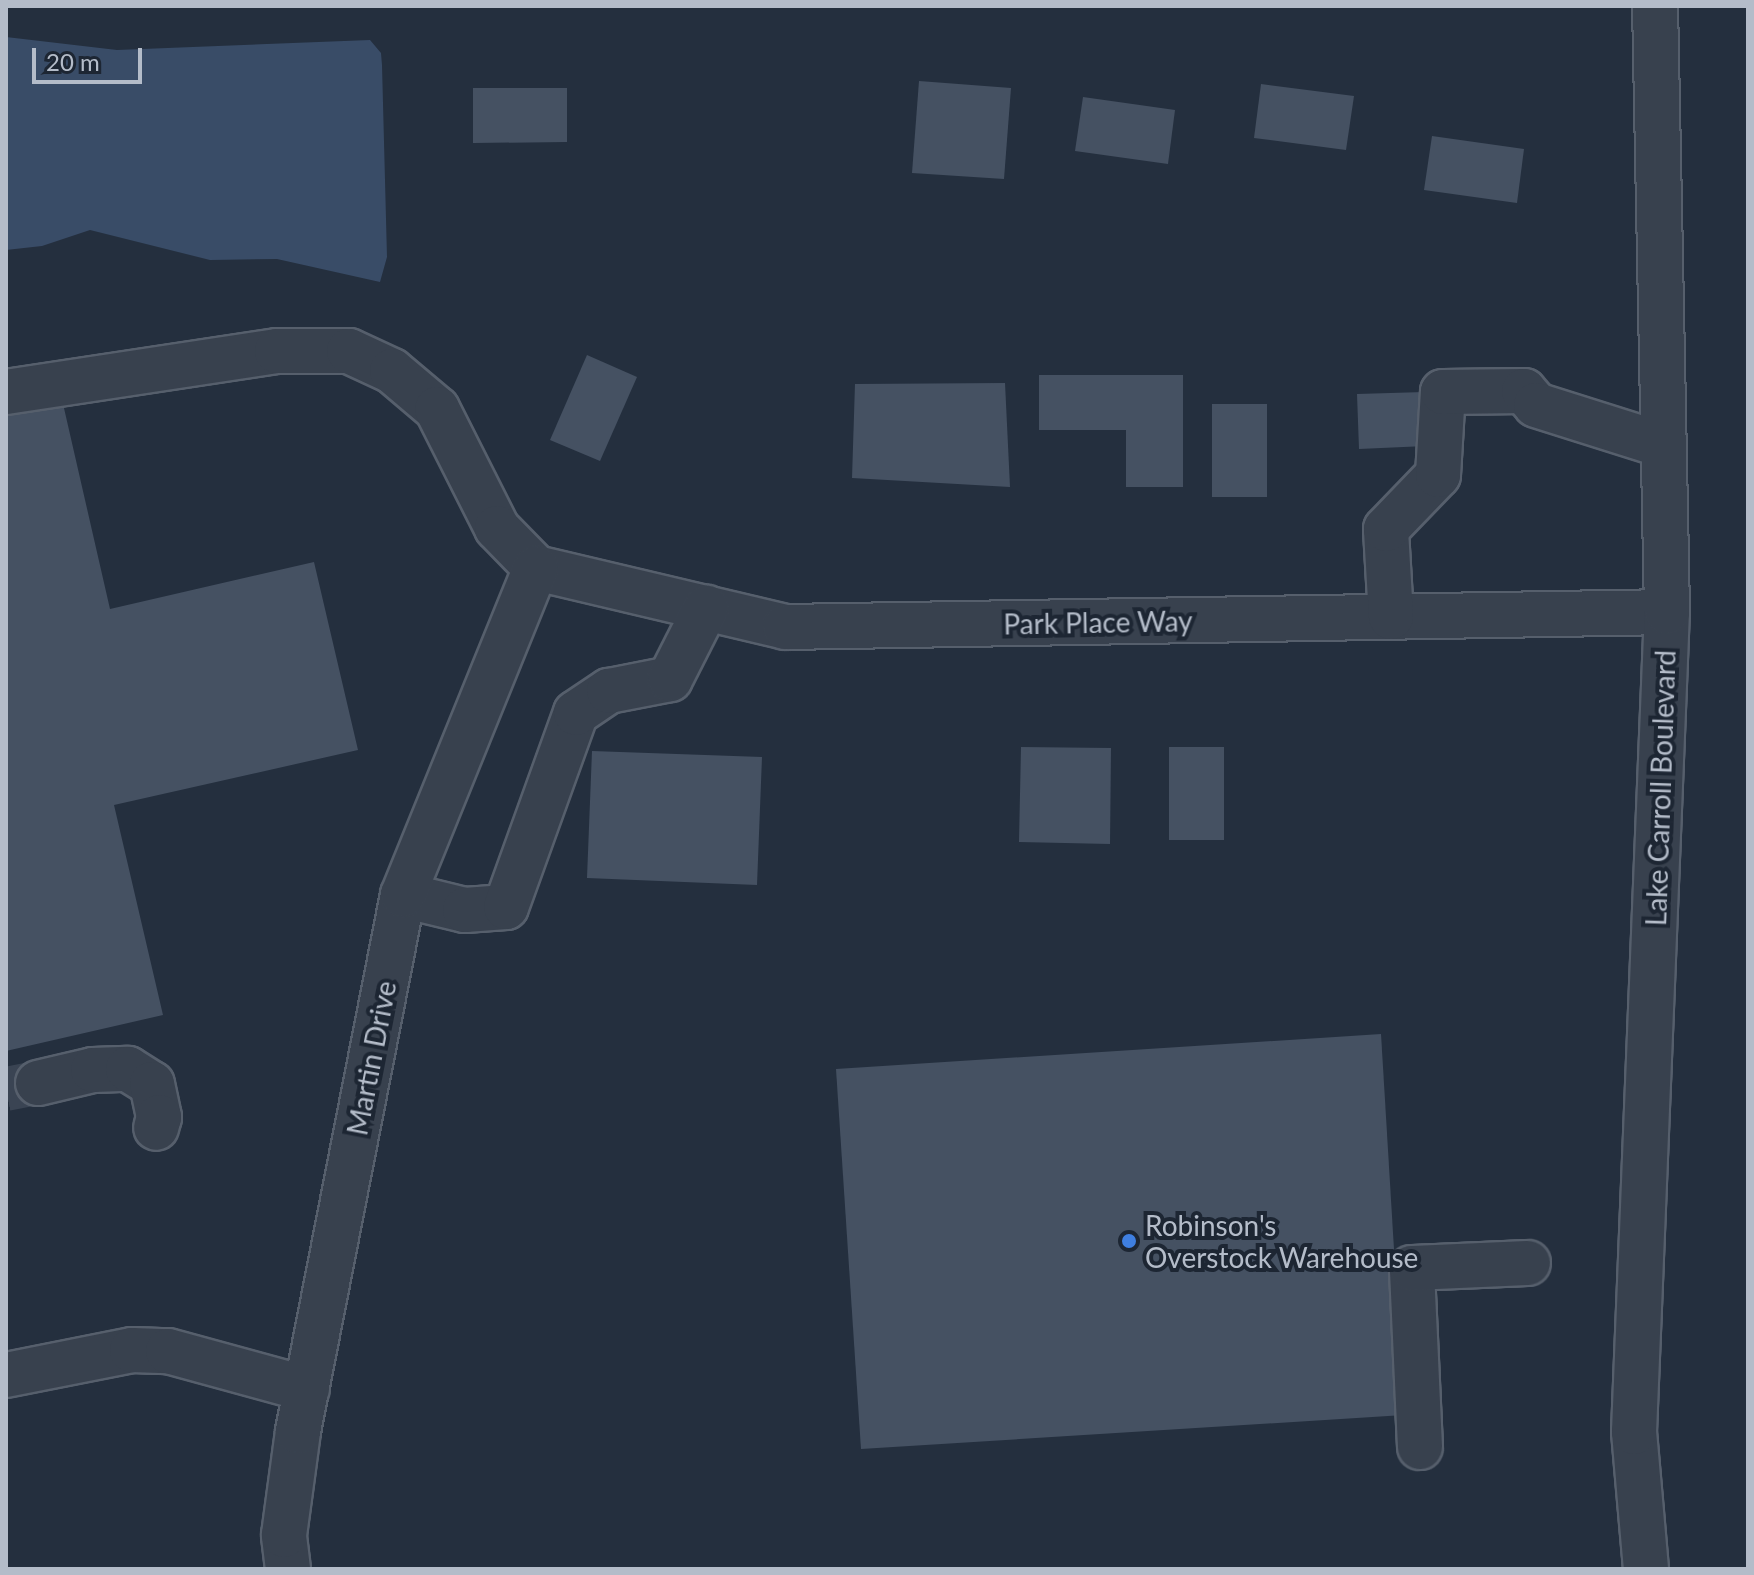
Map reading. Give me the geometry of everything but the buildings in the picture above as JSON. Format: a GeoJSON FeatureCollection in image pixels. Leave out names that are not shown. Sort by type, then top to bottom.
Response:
{"type":"FeatureCollection","features":[{"type":"Feature","properties":{"kind":"street","name":"Lake Carroll Boulevard"},"geometry":{"type":"LineString","coordinates":[[1646,1569],[1634,1432],[1667,612],[1655,6]]}},
{"type":"Feature","properties":{"kind":"street"},"geometry":{"type":"LineString","coordinates":[[6,392],[277,351],[349,351],[392,371],[437,409],[466,475],[497,528],[536,568]]}},
{"type":"Feature","properties":{"kind":"street"},"geometry":{"type":"LineString","coordinates":[[1391,617],[1386,529],[1438,475],[1443,392],[1524,391],[1536,405],[1663,445]]}},
{"type":"Feature","properties":{"kind":"street","name":"Park Place Way"},"geometry":{"type":"LineString","coordinates":[[536,568],[785,627],[1667,612]]}},
{"type":"Feature","properties":{"kind":"street","name":"Martin Drive"},"geometry":{"type":"LineString","coordinates":[[288,1569],[284,1535],[307,1389],[403,895],[536,568]]}},
{"type":"Feature","properties":{"kind":"street"},"geometry":{"type":"LineString","coordinates":[[403,895],[465,910],[506,907],[576,713],[609,691],[670,679],[706,608]]}},
{"type":"Feature","properties":{"kind":"street"},"geometry":{"type":"LineString","coordinates":[[38,1083],[93,1070],[128,1069],[152,1084],[159,1117],[156,1128]]}},
{"type":"Feature","properties":{"kind":"street"},"geometry":{"type":"LineString","coordinates":[[1420,1447],[1412,1268],[1528,1263]]}},
{"type":"Feature","properties":{"kind":"street"},"geometry":{"type":"LineString","coordinates":[[6,1375],[132,1350],[168,1351],[307,1389]]}},
{"type":"Feature","properties":{"kind":"water"},"geometry":{"type":"Polygon","coordinates":[[[6,37],[117,50],[370,40],[381,53],[382,65],[387,257],[380,282],[277,259],[210,260],[90,230],[42,246],[6,250],[6,37]]]}},
{"type":"Feature","properties":{"kind":"tunnel"},"geometry":{"type":"LineString","coordinates":[[6,1089],[38,1083]]}},
{"type":"Feature","properties":{"kind":"place","name":"Robinson's Overstock Warehouse"},"geometry":{"type":"Point","coordinates":[1129,1241]}}]}
